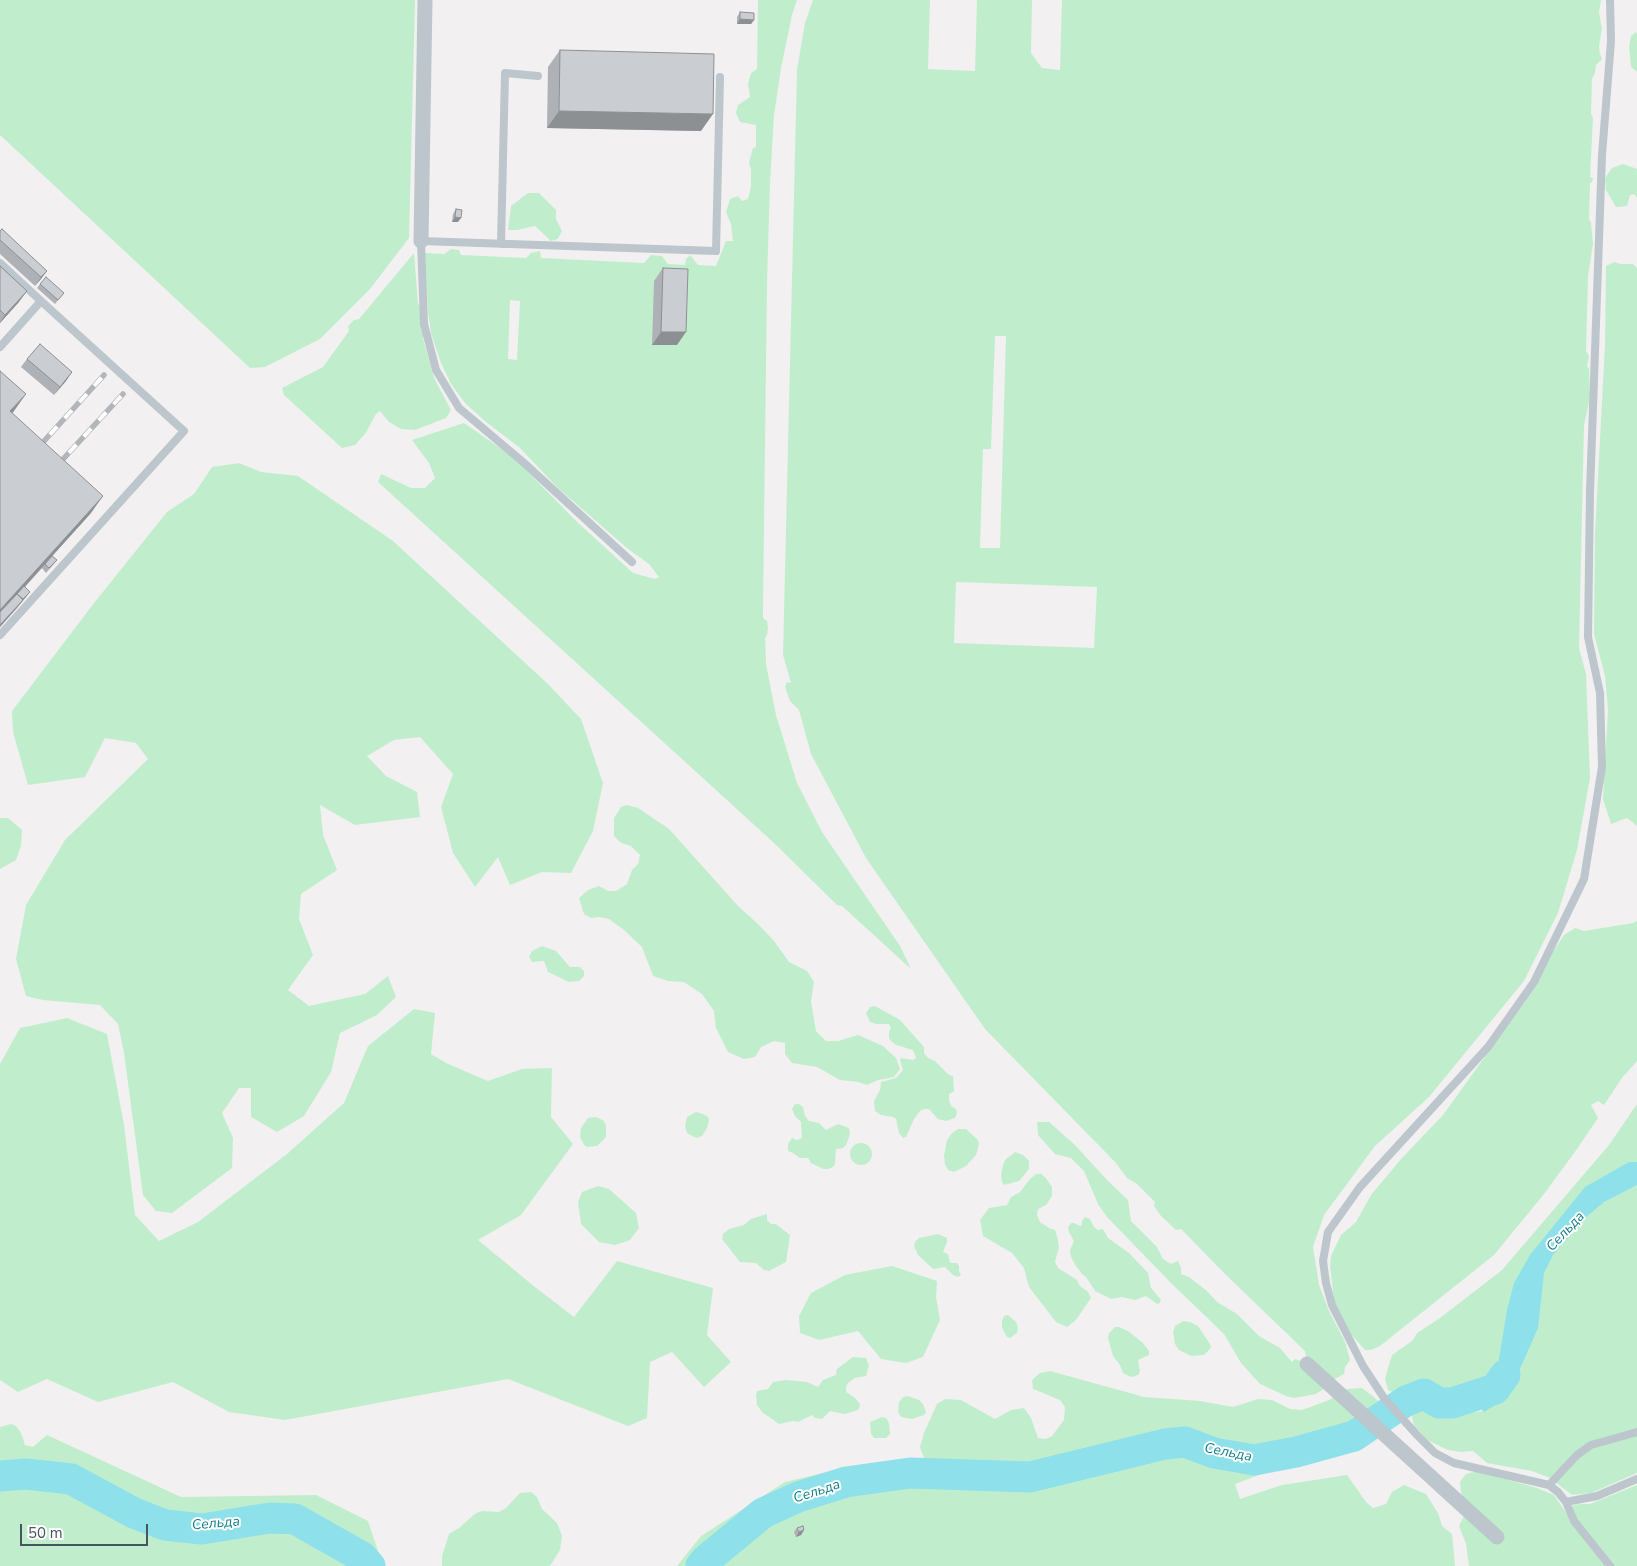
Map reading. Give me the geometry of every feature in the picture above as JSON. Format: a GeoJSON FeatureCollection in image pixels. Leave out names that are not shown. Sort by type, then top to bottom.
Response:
{"type":"FeatureCollection","features":[{"type":"Feature","properties":{"kind":"street"},"geometry":{"type":"LineString","coordinates":[[421,241],[425,0]]}},
{"type":"Feature","properties":{"kind":"street"},"geometry":{"type":"LineString","coordinates":[[1307,1364],[1497,1537]]}},
{"type":"Feature","properties":{"kind":"lane"},"geometry":{"type":"LineString","coordinates":[[1610,0],[1611,41],[1602,155],[1590,491],[1588,638],[1600,693],[1602,767],[1584,880],[1534,982],[1488,1048],[1360,1187],[1328,1232],[1323,1261],[1332,1305],[1363,1366],[1384,1398],[1417,1435],[1435,1453],[1454,1463],[1549,1485],[1566,1502],[1574,1521],[1610,1566]]}},
{"type":"Feature","properties":{"kind":"lane"},"geometry":{"type":"LineString","coordinates":[[501,244],[505,73],[538,76]]}},
{"type":"Feature","properties":{"kind":"lane"},"geometry":{"type":"LineString","coordinates":[[632,562],[523,462],[459,408],[436,370],[424,324],[421,241],[716,251],[720,76]]}},
{"type":"Feature","properties":{"kind":"lane"},"geometry":{"type":"LineString","coordinates":[[0,263],[184,431],[0,635]]}},
{"type":"Feature","properties":{"kind":"lane"},"geometry":{"type":"LineString","coordinates":[[0,347],[41,301]]}},
{"type":"Feature","properties":{"kind":"lane"},"geometry":{"type":"LineString","coordinates":[[1549,1485],[1577,1455],[1591,1445],[1637,1432]]}},
{"type":"Feature","properties":{"kind":"lane"},"geometry":{"type":"LineString","coordinates":[[1566,1502],[1597,1496],[1637,1479]]}},
{"type":"Feature","properties":{"kind":"green space"},"geometry":{"type":"Polygon","coordinates":[[[0,0],[415,0],[409,238],[370,289],[320,339],[265,367],[250,368],[0,135],[0,0]]]}},
{"type":"Feature","properties":{"kind":"green space"},"geometry":{"type":"Polygon","coordinates":[[[758,0],[797,0],[781,68],[774,115],[770,183],[763,609],[763,618],[767,621],[768,627],[765,638],[766,664],[776,715],[797,783],[822,832],[900,946],[911,969],[842,906],[837,905],[773,842],[378,482],[381,474],[411,488],[425,488],[435,478],[429,463],[412,440],[464,423],[523,464],[525,469],[575,520],[633,573],[655,579],[659,577],[649,564],[628,549],[557,487],[520,448],[465,403],[451,384],[441,363],[431,333],[425,253],[444,254],[451,249],[459,250],[461,255],[526,258],[531,253],[540,251],[541,258],[644,263],[651,255],[662,256],[668,264],[685,265],[686,259],[690,255],[698,265],[716,266],[726,241],[733,241],[731,224],[726,212],[730,199],[738,196],[742,201],[748,199],[751,186],[749,162],[753,148],[756,147],[756,125],[740,122],[736,113],[738,105],[750,97],[748,84],[751,73],[757,69],[758,0]],[[510,300],[508,359],[517,360],[520,301],[510,300]]]}},
{"type":"Feature","properties":{"kind":"green space"},"geometry":{"type":"Polygon","coordinates":[[[813,0],[930,0],[928,69],[975,71],[977,0],[1032,0],[1031,53],[1042,68],[1060,70],[1062,0],[1601,0],[1599,13],[1602,29],[1599,46],[1602,59],[1596,65],[1592,79],[1591,114],[1593,118],[1590,177],[1593,178],[1590,183],[1589,220],[1591,222],[1593,244],[1588,277],[1586,351],[1589,356],[1587,366],[1589,369],[1590,398],[1584,425],[1579,648],[1586,674],[1590,778],[1577,850],[1558,913],[1524,981],[1429,1097],[1375,1146],[1324,1215],[1313,1247],[1319,1285],[1329,1311],[1345,1342],[1350,1360],[1345,1367],[1344,1374],[1333,1380],[1327,1387],[1316,1394],[1294,1398],[1260,1384],[1241,1363],[1224,1334],[1107,1217],[1098,1204],[1084,1171],[1071,1158],[1055,1154],[1038,1135],[1037,1122],[1049,1122],[1075,1145],[1128,1200],[1131,1221],[1157,1247],[1163,1259],[1171,1264],[1178,1261],[1181,1274],[1189,1277],[1207,1291],[1217,1302],[1237,1314],[1259,1336],[1280,1348],[1292,1362],[1295,1359],[1301,1361],[1306,1359],[1305,1351],[1181,1229],[1176,1230],[1161,1216],[1154,1206],[1155,1202],[1137,1184],[1127,1178],[1116,1163],[985,1029],[866,858],[811,754],[799,710],[790,701],[785,687],[787,682],[791,683],[783,655],[797,70],[805,23],[813,0]],[[995,336],[991,449],[983,449],[980,548],[1000,548],[1006,336],[995,336]],[[956,582],[954,643],[1094,648],[1097,587],[956,582]]]}},
{"type":"Feature","properties":{"kind":"green space"},"geometry":{"type":"Polygon","coordinates":[[[1636,32],[1637,72],[1631,67],[1629,47],[1631,36],[1636,32]]]}},
{"type":"Feature","properties":{"kind":"green space"},"geometry":{"type":"Polygon","coordinates":[[[1623,164],[1637,169],[1637,198],[1634,194],[1630,195],[1627,206],[1616,207],[1606,190],[1605,178],[1612,168],[1623,164]]]}},
{"type":"Feature","properties":{"kind":"green space"},"geometry":{"type":"Polygon","coordinates":[[[528,193],[539,193],[556,210],[556,219],[562,231],[558,239],[551,241],[535,226],[508,230],[511,206],[528,193]]]}},
{"type":"Feature","properties":{"kind":"green space"},"geometry":{"type":"Polygon","coordinates":[[[414,253],[418,304],[421,308],[425,336],[423,338],[435,380],[451,410],[446,418],[415,430],[401,429],[389,422],[380,411],[376,414],[365,434],[355,445],[342,448],[284,395],[282,388],[323,367],[349,331],[348,326],[354,320],[359,319],[414,253]]]}},
{"type":"Feature","properties":{"kind":"green space"},"geometry":{"type":"Polygon","coordinates":[[[1614,262],[1633,264],[1637,268],[1637,826],[1627,818],[1611,824],[1603,799],[1608,710],[1605,676],[1594,634],[1595,534],[1605,345],[1606,266],[1614,262]]]}},
{"type":"Feature","properties":{"kind":"green space"},"geometry":{"type":"Polygon","coordinates":[[[239,463],[261,472],[298,476],[393,541],[548,684],[581,719],[603,783],[593,831],[571,873],[542,872],[510,885],[498,857],[475,887],[453,853],[441,807],[453,774],[420,737],[394,740],[367,756],[386,776],[417,792],[420,817],[355,825],[320,805],[323,835],[337,870],[301,894],[299,919],[313,955],[288,990],[309,1006],[365,994],[388,976],[396,997],[377,1015],[340,1033],[331,1072],[304,1116],[277,1132],[251,1117],[251,1088],[239,1088],[222,1113],[233,1138],[232,1168],[172,1213],[156,1211],[143,1195],[124,1053],[118,1024],[100,1005],[43,1000],[26,996],[16,959],[26,905],[65,840],[148,759],[136,743],[105,738],[85,777],[28,785],[13,732],[12,711],[94,603],[167,512],[194,494],[212,467],[239,463]]]}},
{"type":"Feature","properties":{"kind":"green space"},"geometry":{"type":"Polygon","coordinates":[[[627,805],[638,808],[669,829],[739,907],[774,941],[789,962],[807,971],[814,982],[811,1001],[816,1031],[826,1041],[838,1041],[858,1035],[883,1046],[896,1058],[900,1069],[894,1077],[878,1080],[867,1085],[840,1080],[817,1067],[792,1063],[785,1054],[785,1043],[774,1041],[761,1047],[755,1057],[744,1059],[728,1052],[716,1028],[714,1011],[702,994],[684,982],[668,981],[653,976],[642,947],[624,930],[609,919],[591,918],[584,914],[579,898],[588,890],[599,886],[608,891],[616,891],[627,884],[632,870],[638,864],[640,855],[631,846],[621,843],[614,836],[614,818],[621,807],[627,805]]]}},
{"type":"Feature","properties":{"kind":"green space"},"geometry":{"type":"Polygon","coordinates":[[[0,818],[8,818],[22,830],[21,846],[16,860],[0,869],[0,818]]]}},
{"type":"Feature","properties":{"kind":"green space"},"geometry":{"type":"Polygon","coordinates":[[[1637,921],[1637,1061],[1622,1078],[1604,1105],[1598,1101],[1591,1105],[1598,1118],[1544,1194],[1494,1255],[1380,1346],[1371,1350],[1365,1350],[1351,1334],[1334,1301],[1330,1266],[1331,1256],[1341,1235],[1356,1222],[1371,1195],[1401,1159],[1443,1115],[1536,986],[1552,953],[1564,935],[1575,928],[1584,931],[1637,921]]]}},
{"type":"Feature","properties":{"kind":"green space"},"geometry":{"type":"Polygon","coordinates":[[[542,946],[556,951],[570,967],[580,967],[584,971],[584,976],[579,981],[569,982],[548,972],[544,961],[532,962],[529,957],[532,951],[542,946]]]}},
{"type":"Feature","properties":{"kind":"green space"},"geometry":{"type":"Polygon","coordinates":[[[875,1006],[900,1020],[924,1047],[924,1053],[928,1058],[935,1061],[949,1075],[953,1076],[954,1091],[949,1094],[949,1100],[951,1106],[956,1109],[955,1118],[946,1121],[938,1119],[929,1109],[924,1109],[914,1119],[906,1137],[903,1138],[899,1133],[896,1119],[881,1115],[875,1111],[874,1101],[880,1090],[881,1082],[896,1078],[903,1070],[901,1058],[913,1060],[916,1058],[913,1050],[896,1045],[891,1041],[889,1038],[891,1028],[889,1024],[870,1022],[866,1013],[870,1007],[875,1006]]]}},
{"type":"Feature","properties":{"kind":"green space"},"geometry":{"type":"Polygon","coordinates":[[[414,1009],[435,1013],[431,1054],[448,1064],[488,1081],[522,1069],[552,1068],[551,1117],[573,1144],[521,1215],[478,1240],[574,1317],[617,1261],[713,1288],[707,1335],[731,1362],[704,1387],[672,1352],[650,1362],[647,1418],[628,1426],[508,1379],[285,1420],[229,1412],[173,1382],[98,1402],[47,1379],[18,1392],[0,1380],[0,1064],[20,1028],[67,1018],[107,1034],[124,1125],[135,1215],[159,1241],[198,1222],[287,1154],[344,1103],[368,1046],[414,1009]]]}},
{"type":"Feature","properties":{"kind":"green space"},"geometry":{"type":"Polygon","coordinates":[[[795,1104],[803,1107],[805,1116],[809,1121],[819,1123],[826,1130],[838,1124],[849,1128],[850,1134],[846,1145],[843,1148],[836,1149],[833,1167],[823,1169],[811,1163],[808,1158],[800,1158],[788,1151],[788,1144],[792,1138],[797,1140],[802,1138],[801,1122],[795,1116],[792,1109],[795,1104]]]}},
{"type":"Feature","properties":{"kind":"green space"},"geometry":{"type":"Polygon","coordinates":[[[1637,1104],[1637,1473],[1591,1493],[1572,1495],[1550,1478],[1532,1471],[1487,1463],[1473,1451],[1448,1450],[1427,1440],[1414,1425],[1411,1412],[1416,1409],[1446,1416],[1483,1411],[1464,1389],[1444,1393],[1427,1380],[1407,1384],[1399,1395],[1388,1390],[1385,1378],[1392,1355],[1412,1341],[1417,1333],[1440,1318],[1502,1270],[1609,1145],[1637,1104]]]}},
{"type":"Feature","properties":{"kind":"green space"},"geometry":{"type":"Polygon","coordinates":[[[696,1112],[708,1117],[709,1120],[702,1136],[696,1138],[687,1133],[685,1126],[687,1117],[696,1112]]]}},
{"type":"Feature","properties":{"kind":"green space"},"geometry":{"type":"Polygon","coordinates":[[[596,1117],[604,1121],[606,1137],[597,1146],[587,1147],[580,1137],[581,1128],[588,1118],[596,1117]]]}},
{"type":"Feature","properties":{"kind":"green space"},"geometry":{"type":"Polygon","coordinates":[[[958,1129],[966,1129],[978,1140],[979,1144],[976,1155],[966,1166],[954,1172],[948,1170],[944,1156],[947,1140],[958,1129]]]}},
{"type":"Feature","properties":{"kind":"green space"},"geometry":{"type":"Polygon","coordinates":[[[861,1143],[869,1146],[872,1154],[869,1162],[861,1165],[853,1162],[850,1154],[853,1146],[861,1143]]]}},
{"type":"Feature","properties":{"kind":"green space"},"geometry":{"type":"Polygon","coordinates":[[[1015,1152],[1023,1155],[1029,1161],[1029,1169],[1019,1181],[1004,1185],[1001,1176],[1003,1165],[1005,1160],[1015,1152]]]}},
{"type":"Feature","properties":{"kind":"green space"},"geometry":{"type":"Polygon","coordinates":[[[1036,1174],[1041,1174],[1046,1178],[1052,1187],[1052,1196],[1046,1205],[1038,1209],[1037,1215],[1040,1222],[1055,1230],[1059,1247],[1055,1262],[1058,1268],[1077,1280],[1091,1298],[1076,1320],[1067,1327],[1056,1322],[1029,1287],[1024,1268],[1012,1253],[983,1236],[980,1220],[989,1208],[1007,1205],[1011,1197],[1020,1192],[1036,1174]]]}},
{"type":"Feature","properties":{"kind":"green space"},"geometry":{"type":"Polygon","coordinates":[[[598,1186],[609,1189],[636,1213],[639,1228],[630,1240],[615,1245],[599,1242],[581,1224],[578,1202],[582,1192],[598,1186]]]}},
{"type":"Feature","properties":{"kind":"green space"},"geometry":{"type":"Polygon","coordinates":[[[767,1214],[767,1220],[771,1224],[776,1224],[790,1235],[786,1262],[769,1271],[764,1270],[756,1263],[740,1262],[722,1239],[723,1234],[729,1229],[744,1225],[751,1219],[767,1214]]]}},
{"type":"Feature","properties":{"kind":"green space"},"geometry":{"type":"Polygon","coordinates":[[[1085,1217],[1090,1219],[1098,1230],[1103,1229],[1108,1238],[1129,1253],[1148,1273],[1151,1288],[1161,1300],[1160,1303],[1157,1304],[1146,1296],[1135,1300],[1122,1297],[1111,1299],[1095,1291],[1076,1266],[1071,1257],[1070,1250],[1074,1241],[1068,1227],[1071,1223],[1082,1225],[1085,1217]]]}},
{"type":"Feature","properties":{"kind":"green space"},"geometry":{"type":"Polygon","coordinates":[[[938,1234],[947,1238],[943,1252],[948,1254],[950,1263],[957,1263],[959,1266],[961,1275],[958,1277],[945,1267],[933,1269],[918,1255],[914,1246],[915,1242],[919,1238],[938,1234]]]}},
{"type":"Feature","properties":{"kind":"green space"},"geometry":{"type":"Polygon","coordinates":[[[892,1266],[937,1281],[936,1297],[940,1320],[923,1357],[906,1363],[881,1359],[858,1331],[819,1340],[800,1333],[799,1316],[811,1293],[845,1275],[892,1266]]]}},
{"type":"Feature","properties":{"kind":"green space"},"geometry":{"type":"Polygon","coordinates":[[[1008,1315],[1016,1322],[1018,1328],[1017,1333],[1010,1338],[1007,1337],[1002,1328],[1004,1316],[1008,1315]]]}},
{"type":"Feature","properties":{"kind":"green space"},"geometry":{"type":"Polygon","coordinates":[[[1183,1321],[1198,1326],[1210,1344],[1211,1348],[1204,1355],[1191,1356],[1179,1350],[1175,1344],[1173,1332],[1175,1326],[1183,1321]]]}},
{"type":"Feature","properties":{"kind":"green space"},"geometry":{"type":"Polygon","coordinates":[[[1115,1327],[1128,1331],[1143,1343],[1149,1351],[1149,1355],[1138,1360],[1140,1371],[1135,1376],[1131,1377],[1123,1373],[1113,1356],[1108,1338],[1109,1333],[1115,1327]]]}},
{"type":"Feature","properties":{"kind":"green space"},"geometry":{"type":"Polygon","coordinates":[[[853,1357],[866,1358],[869,1366],[866,1376],[855,1378],[846,1387],[846,1392],[860,1404],[859,1409],[855,1411],[844,1414],[830,1411],[822,1419],[815,1418],[812,1415],[798,1422],[793,1421],[779,1424],[762,1412],[757,1405],[757,1391],[768,1389],[773,1382],[786,1380],[807,1382],[818,1387],[823,1380],[836,1375],[837,1369],[853,1357]]]}},
{"type":"Feature","properties":{"kind":"green space"},"geometry":{"type":"Polygon","coordinates":[[[1050,1371],[1144,1397],[1200,1401],[1233,1407],[1258,1399],[1272,1400],[1290,1409],[1302,1410],[1329,1400],[1347,1389],[1362,1388],[1380,1403],[1377,1409],[1340,1428],[1227,1450],[1182,1432],[1152,1434],[1051,1462],[988,1469],[960,1469],[924,1458],[920,1447],[924,1433],[937,1404],[945,1399],[961,1400],[995,1419],[1011,1410],[1024,1408],[1031,1418],[1038,1438],[1046,1439],[1052,1436],[1064,1420],[1065,1407],[1060,1400],[1033,1389],[1032,1380],[1040,1373],[1050,1371]]]}},
{"type":"Feature","properties":{"kind":"green space"},"geometry":{"type":"Polygon","coordinates":[[[908,1396],[919,1400],[923,1404],[926,1412],[924,1415],[912,1419],[901,1417],[898,1412],[899,1402],[903,1397],[908,1396]]]}},
{"type":"Feature","properties":{"kind":"green space"},"geometry":{"type":"Polygon","coordinates":[[[882,1417],[886,1418],[889,1423],[890,1434],[886,1438],[874,1438],[871,1434],[870,1422],[882,1417]]]}},
{"type":"Feature","properties":{"kind":"green space"},"geometry":{"type":"Polygon","coordinates":[[[11,1424],[16,1426],[21,1433],[25,1445],[33,1447],[47,1435],[181,1497],[316,1495],[368,1521],[383,1566],[0,1566],[0,1427],[11,1424]]]}},
{"type":"Feature","properties":{"kind":"green space"},"geometry":{"type":"Polygon","coordinates":[[[1150,1454],[1243,1458],[1264,1473],[1235,1484],[1240,1499],[1282,1485],[1347,1475],[1366,1502],[1373,1508],[1386,1504],[1392,1492],[1404,1485],[1426,1494],[1438,1513],[1442,1526],[1452,1534],[1455,1566],[677,1566],[701,1536],[785,1482],[848,1467],[907,1479],[1091,1468],[1150,1454]]]}},
{"type":"Feature","properties":{"kind":"green space"},"geometry":{"type":"Polygon","coordinates":[[[1478,1471],[1537,1488],[1554,1495],[1569,1517],[1575,1514],[1572,1506],[1590,1504],[1637,1485],[1637,1566],[1469,1566],[1466,1544],[1459,1526],[1464,1516],[1460,1482],[1466,1474],[1478,1471]]]}},
{"type":"Feature","properties":{"kind":"green space"},"geometry":{"type":"Polygon","coordinates":[[[531,1492],[537,1497],[542,1509],[557,1523],[562,1536],[560,1550],[550,1566],[442,1566],[442,1556],[449,1534],[476,1513],[483,1511],[499,1512],[506,1508],[520,1493],[531,1492]]]}},
{"type":"Feature","properties":{"kind":"water"},"geometry":{"type":"Polygon","coordinates":[[[1629,1162],[1637,1162],[1637,1185],[1604,1202],[1585,1218],[1553,1255],[1544,1273],[1538,1328],[1512,1387],[1499,1403],[1484,1412],[1464,1389],[1494,1377],[1514,1283],[1530,1255],[1585,1187],[1629,1162]]]}},
{"type":"Feature","properties":{"kind":"building"},"geometry":{"type":"Polygon","coordinates":[[[740,12],[754,13],[754,20],[740,19],[740,12]]]}},
{"type":"Feature","properties":{"kind":"building"},"geometry":{"type":"Polygon","coordinates":[[[560,50],[714,54],[713,114],[559,111],[560,50]]]}},
{"type":"Feature","properties":{"kind":"building"},"geometry":{"type":"Polygon","coordinates":[[[456,209],[462,210],[461,218],[455,217],[456,209]]]}},
{"type":"Feature","properties":{"kind":"building"},"geometry":{"type":"Polygon","coordinates":[[[2,229],[47,271],[41,277],[0,240],[0,231],[2,229]]]}},
{"type":"Feature","properties":{"kind":"building"},"geometry":{"type":"Polygon","coordinates":[[[0,266],[27,291],[5,315],[0,310],[0,266]]]}},
{"type":"Feature","properties":{"kind":"building"},"geometry":{"type":"Polygon","coordinates":[[[663,268],[688,269],[686,332],[661,332],[663,268]]]}},
{"type":"Feature","properties":{"kind":"building"},"geometry":{"type":"Polygon","coordinates":[[[46,277],[64,293],[58,300],[40,284],[46,277]]]}},
{"type":"Feature","properties":{"kind":"building"},"geometry":{"type":"Polygon","coordinates":[[[40,344],[72,372],[60,387],[27,359],[40,344]]]}},
{"type":"Feature","properties":{"kind":"building"},"geometry":{"type":"Polygon","coordinates":[[[0,371],[26,394],[10,411],[103,496],[0,610],[0,371]]]}},
{"type":"Feature","properties":{"kind":"building"},"geometry":{"type":"Polygon","coordinates":[[[52,556],[57,560],[49,568],[45,564],[52,556]]]}},
{"type":"Feature","properties":{"kind":"building"},"geometry":{"type":"Polygon","coordinates":[[[24,586],[30,592],[23,599],[17,594],[24,586]]]}},
{"type":"Feature","properties":{"kind":"building"},"geometry":{"type":"Polygon","coordinates":[[[17,594],[23,600],[0,625],[0,612],[17,594]]]}},
{"type":"Feature","properties":{"kind":"building"},"geometry":{"type":"Polygon","coordinates":[[[803,1526],[804,1530],[799,1532],[797,1528],[803,1526]]]}},
{"type":"Feature","properties":{"kind":"waterway","name":"Сельда"},"geometry":{"type":"LineString","coordinates":[[701,1566],[763,1513],[798,1497],[846,1482],[910,1473],[1030,1477],[1165,1444],[1185,1442],[1214,1453],[1254,1460],[1296,1452],[1354,1436],[1406,1401],[1424,1394],[1439,1403],[1452,1403],[1495,1389],[1505,1375]]}},
{"type":"Feature","properties":{"kind":"waterway","name":"Сельда"},"geometry":{"type":"LineString","coordinates":[[0,1476],[26,1474],[71,1479],[134,1513],[165,1525],[202,1529],[270,1518],[295,1519],[362,1557],[370,1566]]}},
{"type":"Feature","properties":{"kind":"railway"},"geometry":{"type":"LineString","coordinates":[[35,451],[104,375]]}},
{"type":"Feature","properties":{"kind":"railway"},"geometry":{"type":"LineString","coordinates":[[54,469],[123,394]]}}]}
